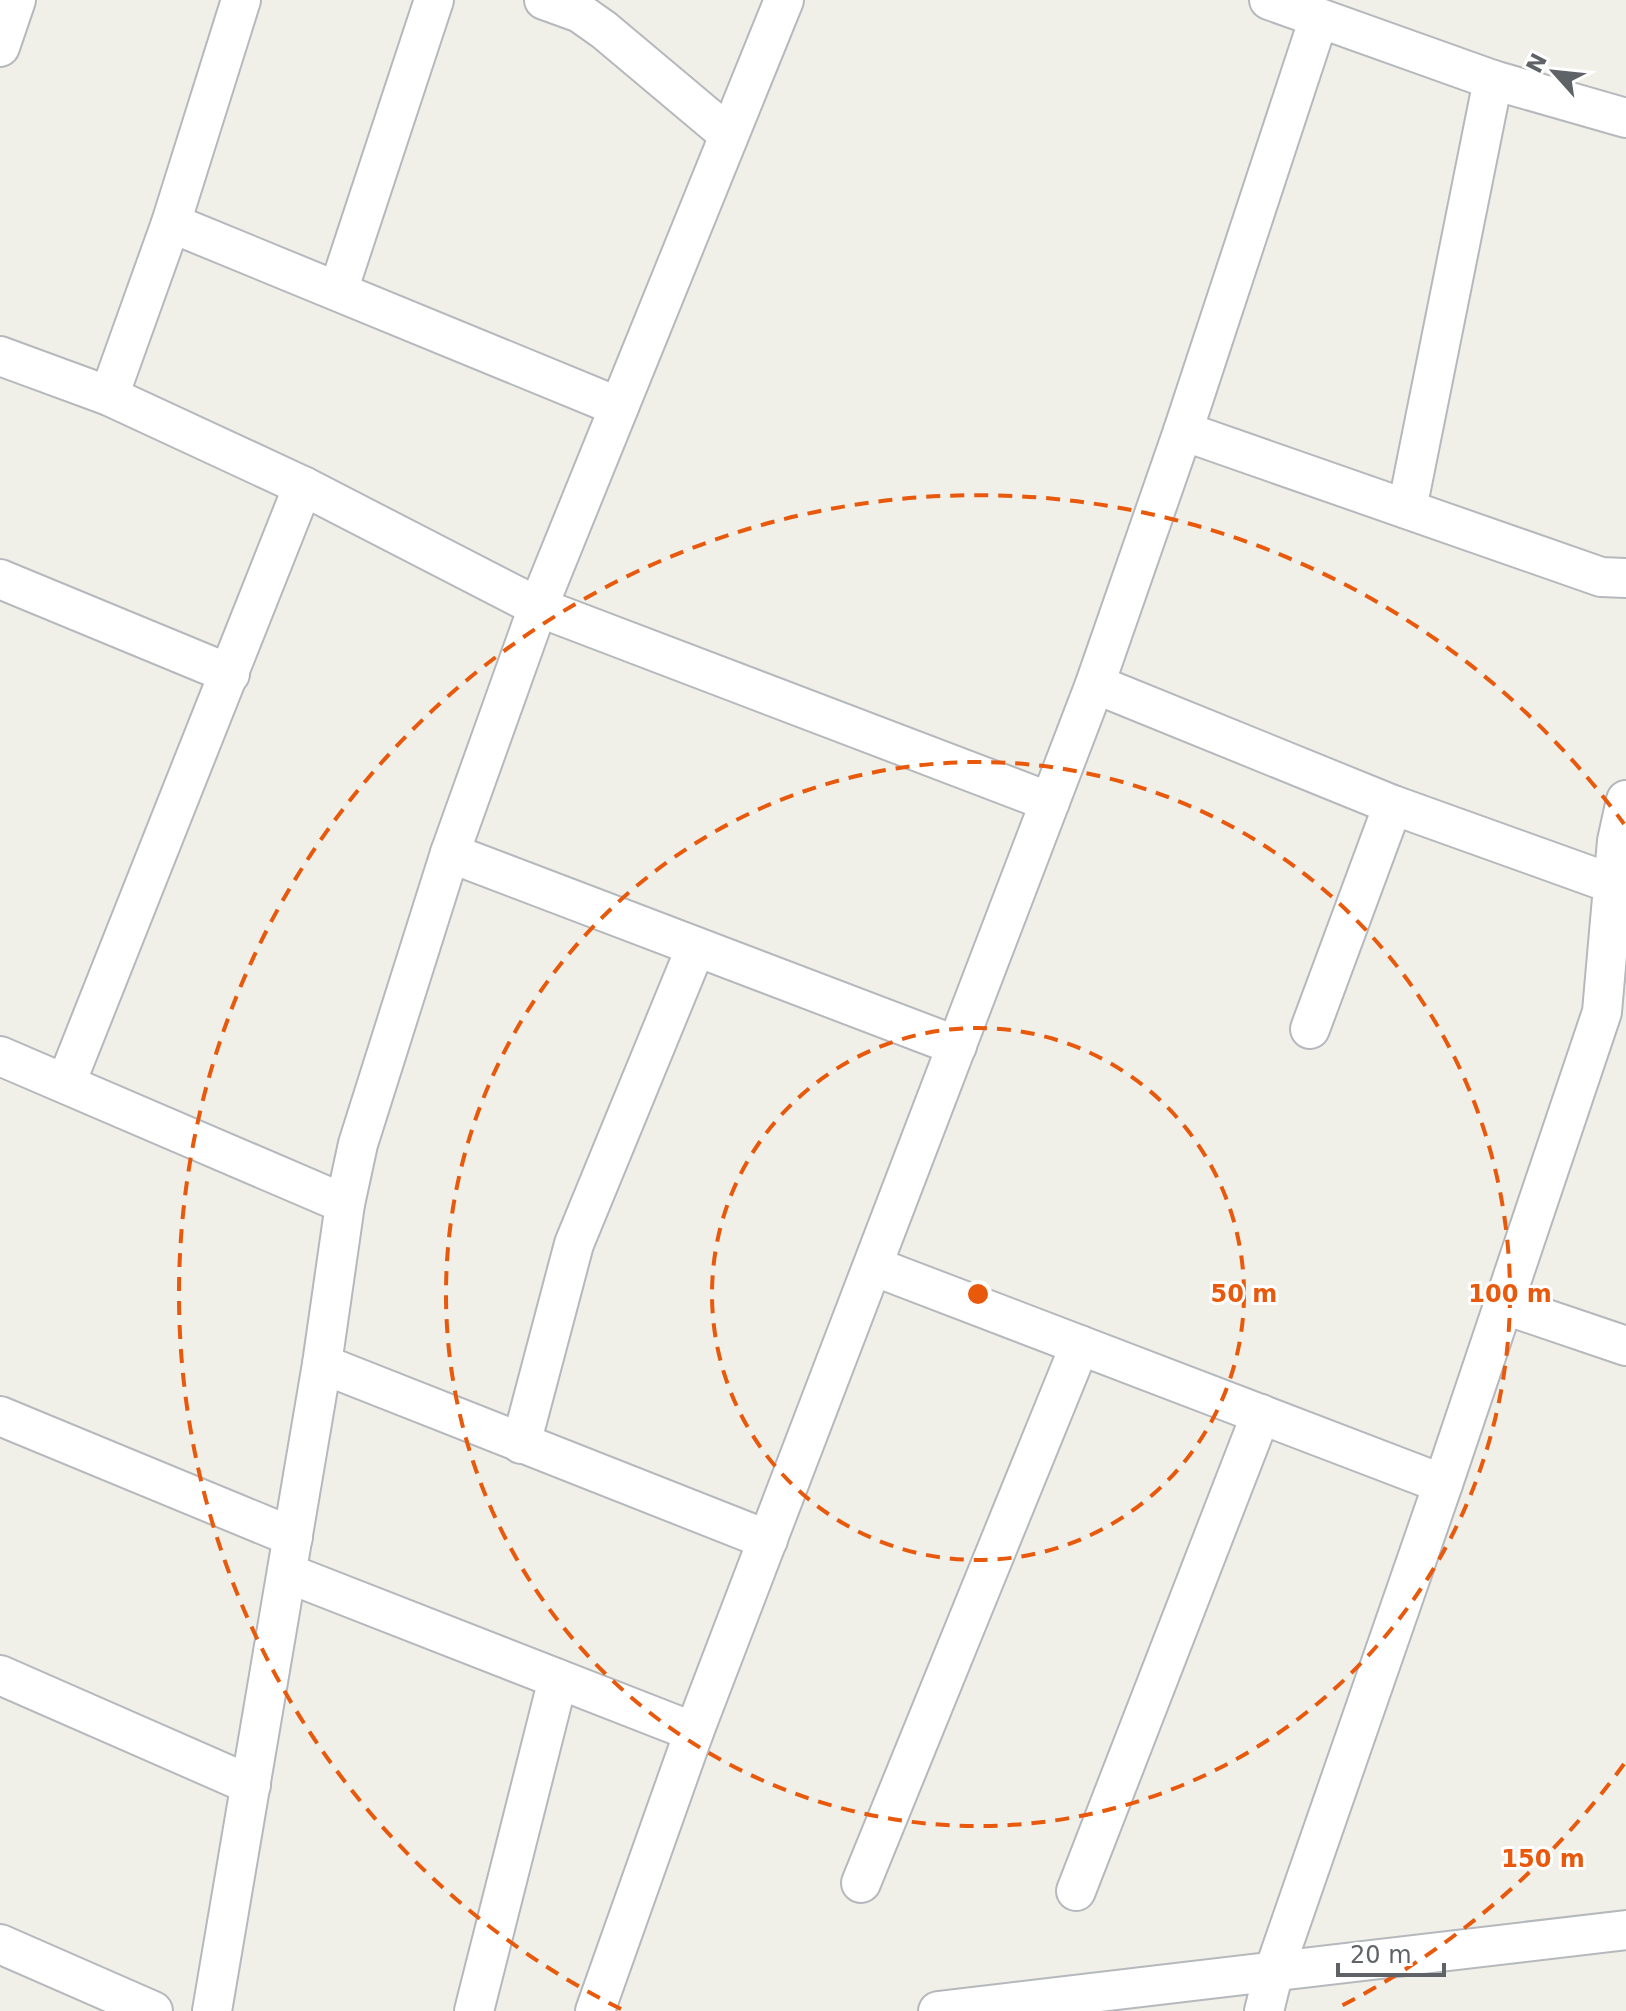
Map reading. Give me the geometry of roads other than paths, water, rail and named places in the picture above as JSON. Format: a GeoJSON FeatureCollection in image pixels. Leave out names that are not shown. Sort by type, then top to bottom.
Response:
{"type":"FeatureCollection","features":[{"type":"Feature","properties":{"kind":"street"},"geometry":{"type":"LineString","coordinates":[[0,47],[16,0]]}},
{"type":"Feature","properties":{"kind":"street"},"geometry":{"type":"LineString","coordinates":[[109,396],[171,223],[241,0]]}},
{"type":"Feature","properties":{"kind":"street"},"geometry":{"type":"LineString","coordinates":[[338,291],[434,0]]}},
{"type":"Feature","properties":{"kind":"street"},"geometry":{"type":"LineString","coordinates":[[544,0],[580,13],[604,30],[729,135]]}},
{"type":"Feature","properties":{"kind":"street"},"geometry":{"type":"LineString","coordinates":[[212,2011],[322,1364],[345,1204],[367,1111],[450,853],[538,607],[784,0]]}},
{"type":"Feature","properties":{"kind":"street"},"geometry":{"type":"LineString","coordinates":[[1269,0],[1493,80],[1626,118]]}},
{"type":"Feature","properties":{"kind":"street"},"geometry":{"type":"LineString","coordinates":[[595,2011],[694,1732],[1095,684],[1183,431],[1319,18]]}},
{"type":"Feature","properties":{"kind":"street"},"geometry":{"type":"LineString","coordinates":[[1407,509],[1493,80]]}},
{"type":"Feature","properties":{"kind":"street"},"geometry":{"type":"LineString","coordinates":[[171,223],[619,407]]}},
{"type":"Feature","properties":{"kind":"street"},"geometry":{"type":"LineString","coordinates":[[0,356],[109,396],[303,486],[538,607],[1050,802]]}},
{"type":"Feature","properties":{"kind":"street"},"geometry":{"type":"LineString","coordinates":[[1183,431],[1601,577],[1626,578]]}},
{"type":"Feature","properties":{"kind":"street"},"geometry":{"type":"LineString","coordinates":[[66,1083],[303,486]]}},
{"type":"Feature","properties":{"kind":"street"},"geometry":{"type":"LineString","coordinates":[[0,579],[230,674]]}},
{"type":"Feature","properties":{"kind":"street"},"geometry":{"type":"LineString","coordinates":[[1095,684],[1393,805],[1613,884]]}},
{"type":"Feature","properties":{"kind":"street"},"geometry":{"type":"LineString","coordinates":[[1264,2011],[1274,1971],[1602,1012],[1617,841],[1626,800]]}},
{"type":"Feature","properties":{"kind":"street"},"geometry":{"type":"LineString","coordinates":[[1310,1029],[1393,805]]}},
{"type":"Feature","properties":{"kind":"street"},"geometry":{"type":"LineString","coordinates":[[450,853],[957,1046]]}},
{"type":"Feature","properties":{"kind":"street"},"geometry":{"type":"LineString","coordinates":[[521,1444],[574,1244],[696,947]]}},
{"type":"Feature","properties":{"kind":"street"},"geometry":{"type":"LineString","coordinates":[[0,1056],[345,1204]]}},
{"type":"Feature","properties":{"kind":"street"},"geometry":{"type":"LineString","coordinates":[[873,1266],[1443,1484]]}},
{"type":"Feature","properties":{"kind":"street"},"geometry":{"type":"LineString","coordinates":[[1502,1304],[1626,1346]]}},
{"type":"Feature","properties":{"kind":"street"},"geometry":{"type":"LineString","coordinates":[[861,1883],[1080,1345]]}},
{"type":"Feature","properties":{"kind":"street"},"geometry":{"type":"LineString","coordinates":[[322,1364],[768,1540]]}},
{"type":"Feature","properties":{"kind":"street"},"geometry":{"type":"LineString","coordinates":[[1076,1891],[1261,1414]]}},
{"type":"Feature","properties":{"kind":"street"},"geometry":{"type":"LineString","coordinates":[[0,1416],[558,1679],[694,1732]]}},
{"type":"Feature","properties":{"kind":"street"},"geometry":{"type":"LineString","coordinates":[[0,1675],[251,1785]]}},
{"type":"Feature","properties":{"kind":"street"},"geometry":{"type":"LineString","coordinates":[[474,2011],[558,1679]]}},
{"type":"Feature","properties":{"kind":"street"},"geometry":{"type":"LineString","coordinates":[[938,2011],[1626,1930]]}},
{"type":"Feature","properties":{"kind":"street"},"geometry":{"type":"LineString","coordinates":[[0,1944],[153,2011]]}}]}
